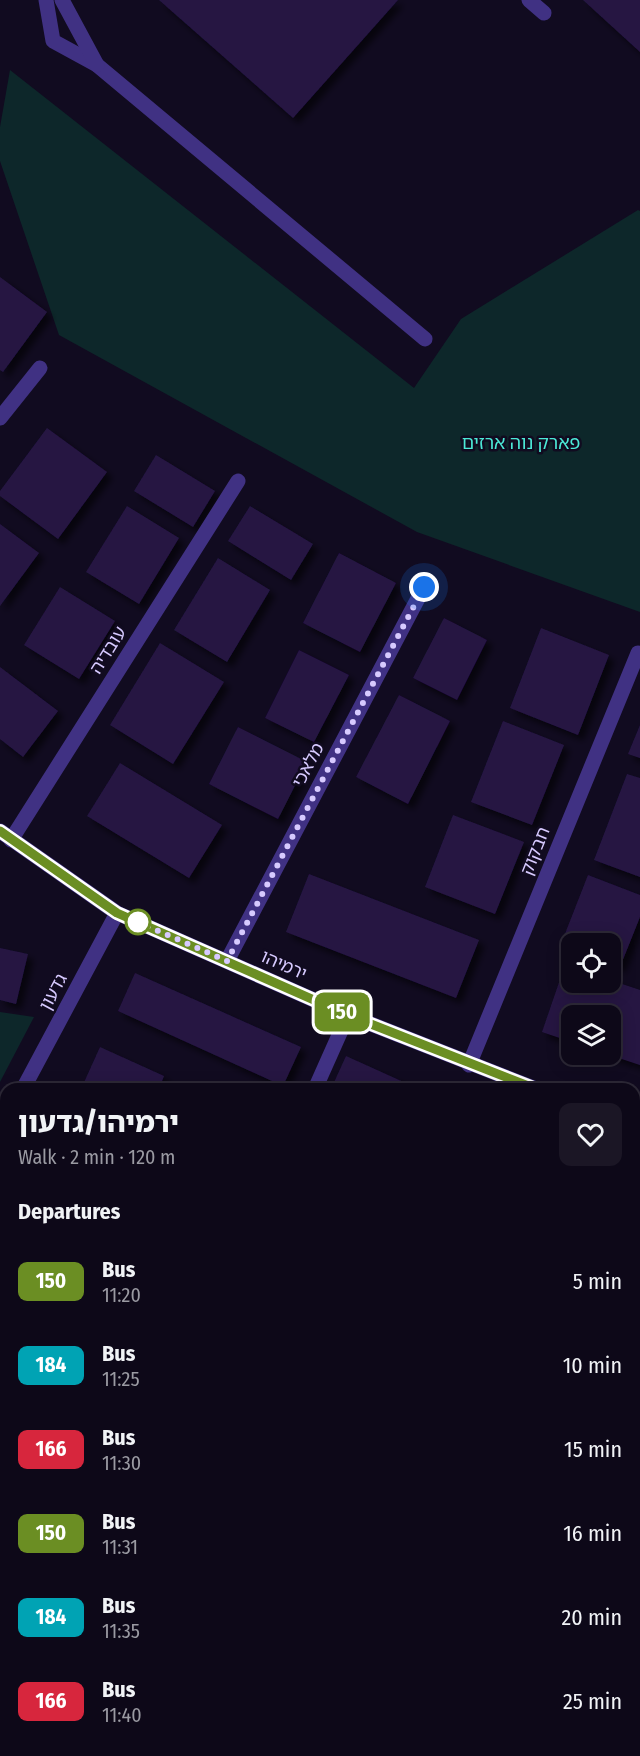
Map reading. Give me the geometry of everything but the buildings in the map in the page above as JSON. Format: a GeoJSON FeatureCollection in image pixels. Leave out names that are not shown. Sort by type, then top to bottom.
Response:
{"type":"FeatureCollection","features":[{"type":"Feature","properties":{"kind":"street"},"geometry":{"type":"LineString","coordinates":[[46,0],[53,41],[97,66],[425,339]]}},
{"type":"Feature","properties":{"kind":"street"},"geometry":{"type":"LineString","coordinates":[[62,0],[97,66]]}},
{"type":"Feature","properties":{"kind":"street"},"geometry":{"type":"LineString","coordinates":[[529,0],[544,13]]}},
{"type":"Feature","properties":{"kind":"street"},"geometry":{"type":"LineString","coordinates":[[0,418],[40,368]]}},
{"type":"Feature","properties":{"kind":"street","name":"עובדיה"},"geometry":{"type":"LineString","coordinates":[[5,836],[238,481]]}},
{"type":"Feature","properties":{"kind":"street","name":"מלאכי"},"geometry":{"type":"LineString","coordinates":[[227,961],[424,587]]}},
{"type":"Feature","properties":{"kind":"street","name":"חבקוק"},"geometry":{"type":"LineString","coordinates":[[469,1065],[638,653]]}},
{"type":"Feature","properties":{"kind":"street","name":"ירמיהו"},"geometry":{"type":"LineString","coordinates":[[5,836],[117,913],[348,1015],[469,1065],[519,1083]]}},
{"type":"Feature","properties":{"kind":"street","name":"גדעון"},"geometry":{"type":"LineString","coordinates":[[26,1083],[117,913]]}},
{"type":"Feature","properties":{"kind":"street"},"geometry":{"type":"LineString","coordinates":[[318,1083],[348,1015]]}},
{"type":"Feature","properties":{"kind":"green space","name":"פארק נוה ארזים"},"geometry":{"type":"Polygon","coordinates":[[[10,70],[414,388],[461,319],[638,210],[640,211],[640,612],[417,532],[59,335],[0,161],[0,127],[10,70]]]}},
{"type":"Feature","properties":{"kind":"green space"},"geometry":{"type":"Polygon","coordinates":[[[0,1012],[34,1017],[0,1082],[0,1012]]]}},
{"type":"Feature","properties":{"kind":"bus line","name":"150"},"geometry":{"type":"LineString","coordinates":[[0,831],[117,913],[348,1015],[469,1065],[519,1083]]}},
{"type":"Feature","properties":{"kind":"route"},"geometry":{"type":"LineString","coordinates":[[138,922],[227,961],[424,587]]}}]}
